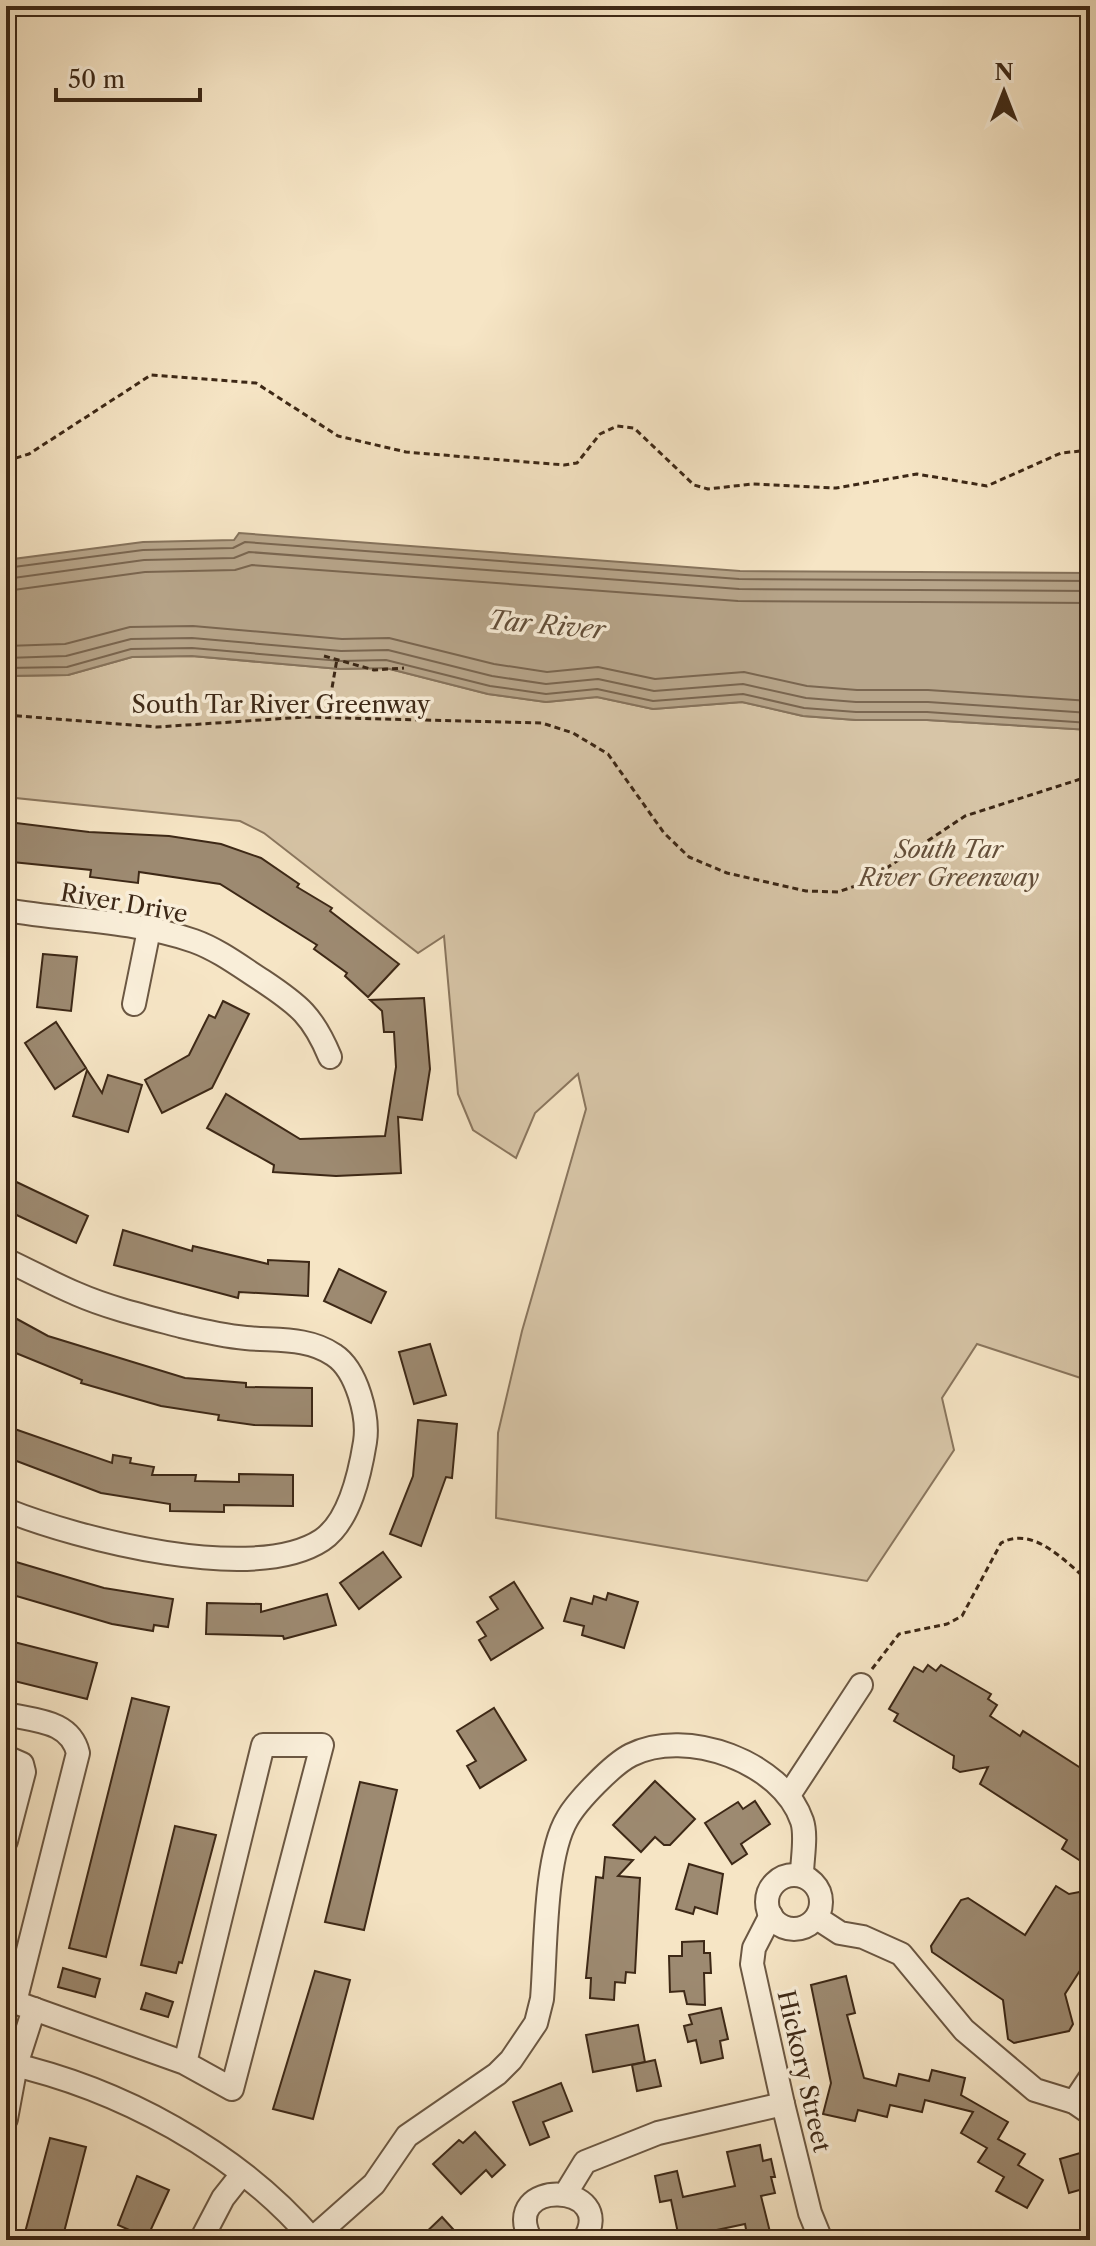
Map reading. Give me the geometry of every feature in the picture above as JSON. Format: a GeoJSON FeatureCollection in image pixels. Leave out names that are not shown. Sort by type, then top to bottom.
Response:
{"type":"FeatureCollection","features":[{"type":"Feature","properties":{"kind":"street","name":"River Drive"},"geometry":{"type":"LineString","coordinates":[[6,910],[149,930],[195,942],[230,959],[304,1010],[316,1025],[330,1057]]}},
{"type":"Feature","properties":{"kind":"street"},"geometry":{"type":"LineString","coordinates":[[134,1004],[149,930]]}},
{"type":"Feature","properties":{"kind":"street"},"geometry":{"type":"LineString","coordinates":[[6,1260],[77,1294],[183,1326],[244,1338],[299,1341],[336,1356],[363,1399],[367,1431],[361,1464],[344,1514],[324,1539],[284,1557],[237,1559],[184,1555],[55,1529],[6,1510]]}},
{"type":"Feature","properties":{"kind":"street"},"geometry":{"type":"LineString","coordinates":[[789,1795],[861,1685]]}},
{"type":"Feature","properties":{"kind":"street"},"geometry":{"type":"LineString","coordinates":[[6,1714],[60,1727],[72,1736],[78,1753],[18,2003],[6,2119]]}},
{"type":"Feature","properties":{"kind":"street"},"geometry":{"type":"LineString","coordinates":[[18,2003],[185,2063],[232,2089],[322,1745],[263,1745],[185,2063]]}},
{"type":"Feature","properties":{"kind":"street"},"geometry":{"type":"LineString","coordinates":[[11,2064],[67,2079],[134,2108],[200,2144],[242,2174],[312,2240],[374,2184],[407,2136],[497,2074],[536,2023],[542,1999],[557,1841],[567,1817],[613,1767],[632,1755],[652,1748],[702,1749],[756,1767],[789,1795],[803,1823],[802,1875],[813,1882],[820,1893],[821,1906],[817,1918],[807,1927],[794,1930],[776,1924],[771,1915]]}},
{"type":"Feature","properties":{"kind":"street"},"geometry":{"type":"LineString","coordinates":[[6,1757],[22,1764],[24,1772],[6,1841]]}},
{"type":"Feature","properties":{"kind":"street","name":"Hickory Street"},"geometry":{"type":"LineString","coordinates":[[802,1875],[783,1876],[769,1889],[766,1908],[771,1915],[754,1948],[752,1964],[810,2213],[821,2240]]}},
{"type":"Feature","properties":{"kind":"street"},"geometry":{"type":"LineString","coordinates":[[817,1918],[840,1933],[863,1937],[901,1954],[964,2030],[1035,2090],[1082,2108],[1090,2078]]}},
{"type":"Feature","properties":{"kind":"street"},"geometry":{"type":"LineString","coordinates":[[566,2193],[585,2162],[658,2133],[783,2104]]}},
{"type":"Feature","properties":{"kind":"street"},"geometry":{"type":"LineString","coordinates":[[201,2240],[223,2198],[242,2174]]}},
{"type":"Feature","properties":{"kind":"street"},"geometry":{"type":"LineString","coordinates":[[531,2240],[526,2231],[527,2215],[535,2201],[550,2193],[566,2193],[581,2201],[589,2216],[588,2233],[584,2240]]}},
{"type":"Feature","properties":{"kind":"path"},"geometry":{"type":"LineString","coordinates":[[6,461],[29,454],[151,375],[256,383],[338,436],[406,452],[564,465],[577,463],[600,434],[617,426],[634,428],[694,485],[708,489],[752,484],[836,488],[917,474],[987,486],[1048,457],[1090,450]]}},
{"type":"Feature","properties":{"kind":"path"},"geometry":{"type":"LineString","coordinates":[[324,656],[374,670],[404,668]]}},
{"type":"Feature","properties":{"kind":"path"},"geometry":{"type":"LineString","coordinates":[[327,717],[337,659]]}},
{"type":"Feature","properties":{"kind":"path","name":"South Tar River Greenway"},"geometry":{"type":"LineString","coordinates":[[6,715],[157,727],[248,718],[327,717],[542,723],[573,733],[608,754],[664,833],[689,857],[727,873],[806,891],[838,892],[864,883],[965,816],[1090,776]]}},
{"type":"Feature","properties":{"kind":"path"},"geometry":{"type":"LineString","coordinates":[[861,1685],[899,1634],[947,1624],[962,1616],[1001,1543],[1009,1539],[1031,1538],[1090,1582]]}},
{"type":"Feature","properties":{"kind":"green space"},"geometry":{"type":"Polygon","coordinates":[[[192,656],[340,669],[386,668],[488,694],[546,702],[597,697],[653,709],[742,702],[803,716],[1090,730],[1090,1381],[977,1344],[942,1398],[954,1450],[867,1581],[496,1518],[498,1433],[522,1331],[586,1109],[578,1074],[535,1113],[516,1158],[473,1130],[458,1094],[444,936],[418,953],[264,833],[240,821],[6,797],[6,676],[68,675],[132,657],[192,656]]]}},
{"type":"Feature","properties":{"kind":"water","name":"Tar River"},"geometry":{"type":"Polygon","coordinates":[[[239,533],[740,571],[1090,573],[1090,730],[803,716],[742,702],[653,709],[597,697],[546,702],[488,694],[386,668],[340,669],[192,656],[132,657],[68,675],[6,676],[6,560],[143,542],[234,540],[239,533]]]}},
{"type":"Feature","properties":{"kind":"building"},"geometry":{"type":"Polygon","coordinates":[[[8,822],[89,832],[169,836],[221,844],[261,858],[299,884],[297,887],[332,908],[330,911],[399,964],[368,997],[345,976],[347,973],[314,949],[317,945],[220,884],[139,872],[138,883],[90,877],[91,870],[12,862],[6,858],[8,822]]]}},
{"type":"Feature","properties":{"kind":"building"},"geometry":{"type":"Polygon","coordinates":[[[43,954],[77,957],[71,1011],[37,1007],[43,954]]]}},
{"type":"Feature","properties":{"kind":"building"},"geometry":{"type":"Polygon","coordinates":[[[424,998],[430,1069],[422,1120],[398,1117],[401,1173],[336,1176],[273,1172],[274,1165],[207,1128],[226,1094],[300,1139],[385,1136],[396,1067],[394,1032],[384,1032],[382,1011],[370,1000],[424,998]]]}},
{"type":"Feature","properties":{"kind":"building"},"geometry":{"type":"Polygon","coordinates":[[[223,1001],[249,1014],[212,1088],[162,1113],[145,1080],[189,1055],[209,1015],[215,1018],[223,1001]]]}},
{"type":"Feature","properties":{"kind":"building"},"geometry":{"type":"Polygon","coordinates":[[[56,1022],[86,1068],[55,1089],[25,1043],[56,1022]]]}},
{"type":"Feature","properties":{"kind":"building"},"geometry":{"type":"Polygon","coordinates":[[[87,1070],[102,1093],[108,1075],[142,1085],[128,1132],[73,1116],[87,1070]]]}},
{"type":"Feature","properties":{"kind":"building"},"geometry":{"type":"Polygon","coordinates":[[[6,1177],[88,1216],[76,1243],[6,1210],[6,1177]]]}},
{"type":"Feature","properties":{"kind":"building"},"geometry":{"type":"Polygon","coordinates":[[[123,1230],[192,1251],[193,1246],[268,1264],[268,1260],[309,1262],[308,1296],[239,1292],[238,1298],[114,1265],[123,1230]]]}},
{"type":"Feature","properties":{"kind":"building"},"geometry":{"type":"Polygon","coordinates":[[[339,1269],[386,1292],[371,1323],[324,1301],[339,1269]]]}},
{"type":"Feature","properties":{"kind":"building"},"geometry":{"type":"Polygon","coordinates":[[[6,1313],[48,1336],[185,1378],[246,1383],[246,1387],[312,1388],[312,1426],[254,1425],[218,1420],[219,1415],[161,1406],[81,1383],[82,1380],[6,1349],[6,1313]]]}},
{"type":"Feature","properties":{"kind":"building"},"geometry":{"type":"Polygon","coordinates":[[[430,1344],[446,1395],[414,1404],[399,1352],[430,1344]]]}},
{"type":"Feature","properties":{"kind":"building"},"geometry":{"type":"Polygon","coordinates":[[[418,1420],[457,1424],[452,1478],[446,1477],[421,1546],[390,1534],[413,1476],[418,1420]]]}},
{"type":"Feature","properties":{"kind":"building"},"geometry":{"type":"Polygon","coordinates":[[[6,1426],[112,1463],[113,1455],[131,1458],[130,1463],[154,1467],[152,1475],[196,1475],[195,1481],[239,1482],[239,1474],[293,1475],[293,1506],[224,1505],[224,1512],[170,1511],[170,1504],[101,1493],[6,1457],[6,1426]]]}},
{"type":"Feature","properties":{"kind":"building"},"geometry":{"type":"Polygon","coordinates":[[[383,1552],[401,1577],[359,1609],[340,1583],[383,1552]]]}},
{"type":"Feature","properties":{"kind":"building"},"geometry":{"type":"Polygon","coordinates":[[[6,1559],[104,1588],[173,1599],[168,1627],[154,1625],[153,1631],[112,1624],[6,1593],[6,1559]]]}},
{"type":"Feature","properties":{"kind":"building"},"geometry":{"type":"Polygon","coordinates":[[[514,1582],[543,1628],[491,1660],[479,1640],[486,1636],[477,1622],[498,1609],[490,1597],[514,1582]]]}},
{"type":"Feature","properties":{"kind":"building"},"geometry":{"type":"Polygon","coordinates":[[[608,1593],[638,1602],[624,1648],[582,1635],[584,1626],[564,1621],[571,1598],[592,1604],[594,1596],[606,1600],[608,1593]]]}},
{"type":"Feature","properties":{"kind":"building"},"geometry":{"type":"Polygon","coordinates":[[[327,1594],[336,1625],[284,1639],[283,1636],[206,1634],[207,1603],[261,1604],[261,1612],[327,1594]]]}},
{"type":"Feature","properties":{"kind":"building"},"geometry":{"type":"Polygon","coordinates":[[[6,1640],[97,1663],[87,1699],[6,1679],[6,1640]]]}},
{"type":"Feature","properties":{"kind":"building"},"geometry":{"type":"Polygon","coordinates":[[[928,1665],[936,1671],[941,1665],[991,1694],[988,1699],[997,1705],[990,1716],[1020,1736],[1023,1731],[1090,1774],[1090,1867],[1062,1849],[1067,1840],[980,1784],[988,1767],[960,1772],[953,1768],[954,1756],[894,1721],[898,1714],[889,1709],[914,1667],[923,1672],[928,1665]]]}},
{"type":"Feature","properties":{"kind":"building"},"geometry":{"type":"Polygon","coordinates":[[[132,1698],[169,1707],[106,1957],[69,1948],[132,1698]]]}},
{"type":"Feature","properties":{"kind":"building"},"geometry":{"type":"Polygon","coordinates":[[[494,1708],[526,1760],[480,1788],[467,1766],[476,1761],[457,1731],[494,1708]]]}},
{"type":"Feature","properties":{"kind":"building"},"geometry":{"type":"Polygon","coordinates":[[[655,1781],[695,1819],[670,1845],[664,1845],[655,1837],[641,1852],[613,1825],[655,1781]]]}},
{"type":"Feature","properties":{"kind":"building"},"geometry":{"type":"Polygon","coordinates":[[[360,1782],[397,1790],[364,1930],[325,1922],[360,1782]]]}},
{"type":"Feature","properties":{"kind":"building"},"geometry":{"type":"Polygon","coordinates":[[[755,1801],[770,1824],[741,1844],[747,1854],[732,1864],[705,1823],[738,1802],[743,1809],[755,1801]]]}},
{"type":"Feature","properties":{"kind":"building"},"geometry":{"type":"Polygon","coordinates":[[[175,1826],[216,1835],[182,1963],[179,1962],[176,1973],[141,1965],[175,1826]]]}},
{"type":"Feature","properties":{"kind":"building"},"geometry":{"type":"Polygon","coordinates":[[[605,1857],[633,1860],[618,1876],[640,1878],[635,1973],[626,1972],[625,1983],[615,1982],[614,2000],[590,1998],[591,1978],[586,1978],[596,1877],[603,1878],[605,1857]]]}},
{"type":"Feature","properties":{"kind":"building"},"geometry":{"type":"Polygon","coordinates":[[[689,1864],[723,1874],[717,1914],[695,1907],[693,1914],[676,1909],[689,1864]]]}},
{"type":"Feature","properties":{"kind":"building"},"geometry":{"type":"Polygon","coordinates":[[[1056,1886],[1069,1894],[1090,1890],[1090,1955],[1065,1994],[1073,2024],[1069,2031],[1014,2043],[1008,2039],[1003,2000],[932,1952],[931,1946],[961,1900],[968,1898],[1025,1935],[1056,1886]]]}},
{"type":"Feature","properties":{"kind":"building"},"geometry":{"type":"Polygon","coordinates":[[[704,1941],[704,1953],[710,1953],[711,1973],[704,1973],[705,2005],[687,2004],[684,1991],[670,1992],[669,1956],[682,1956],[682,1942],[704,1941]]]}},
{"type":"Feature","properties":{"kind":"building"},"geometry":{"type":"Polygon","coordinates":[[[63,1968],[100,1979],[95,1997],[58,1987],[63,1968]]]}},
{"type":"Feature","properties":{"kind":"building"},"geometry":{"type":"Polygon","coordinates":[[[315,1971],[350,1980],[313,2119],[273,2109],[315,1971]]]}},
{"type":"Feature","properties":{"kind":"building"},"geometry":{"type":"Polygon","coordinates":[[[846,1976],[855,2013],[847,2015],[864,2078],[896,2086],[899,2074],[929,2081],[932,2070],[965,2078],[961,2095],[1008,2122],[998,2139],[1025,2154],[1018,2165],[1043,2180],[1027,2208],[996,2191],[1004,2177],[978,2162],[987,2148],[961,2133],[973,2112],[925,2100],[922,2112],[890,2105],[887,2117],[858,2110],[855,2121],[823,2114],[831,2083],[811,1985],[846,1976]]]}},
{"type":"Feature","properties":{"kind":"building"},"geometry":{"type":"Polygon","coordinates":[[[146,1993],[173,2002],[168,2017],[141,2009],[146,1993]]]}},
{"type":"Feature","properties":{"kind":"building"},"geometry":{"type":"Polygon","coordinates":[[[721,2008],[728,2039],[720,2041],[723,2058],[701,2063],[696,2040],[688,2042],[684,2026],[692,2024],[689,2015],[721,2008]]]}},
{"type":"Feature","properties":{"kind":"building"},"geometry":{"type":"Polygon","coordinates":[[[638,2025],[645,2062],[593,2072],[586,2035],[638,2025]]]}},
{"type":"Feature","properties":{"kind":"building"},"geometry":{"type":"Polygon","coordinates":[[[655,2060],[661,2086],[637,2091],[632,2065],[655,2060]]]}},
{"type":"Feature","properties":{"kind":"building"},"geometry":{"type":"Polygon","coordinates":[[[561,2083],[572,2111],[543,2122],[549,2137],[530,2145],[513,2102],[561,2083]]]}},
{"type":"Feature","properties":{"kind":"building"},"geometry":{"type":"Polygon","coordinates":[[[475,2132],[505,2165],[492,2177],[486,2170],[461,2194],[433,2164],[459,2140],[463,2143],[475,2132]]]}},
{"type":"Feature","properties":{"kind":"building"},"geometry":{"type":"Polygon","coordinates":[[[50,2138],[86,2147],[62,2240],[23,2240],[50,2138]]]}},
{"type":"Feature","properties":{"kind":"building"},"geometry":{"type":"Polygon","coordinates":[[[760,2145],[763,2161],[771,2159],[775,2177],[771,2177],[775,2193],[761,2196],[772,2240],[748,2240],[745,2224],[679,2238],[671,2200],[660,2202],[655,2176],[677,2171],[683,2197],[735,2186],[727,2152],[760,2145]]]}},
{"type":"Feature","properties":{"kind":"building"},"geometry":{"type":"Polygon","coordinates":[[[1090,2150],[1090,2187],[1069,2193],[1060,2159],[1090,2150]]]}},
{"type":"Feature","properties":{"kind":"building"},"geometry":{"type":"Polygon","coordinates":[[[137,2176],[169,2190],[147,2238],[118,2225],[137,2176]]]}},
{"type":"Feature","properties":{"kind":"building"},"geometry":{"type":"Polygon","coordinates":[[[442,2217],[463,2240],[418,2240],[442,2217]]]}}]}
